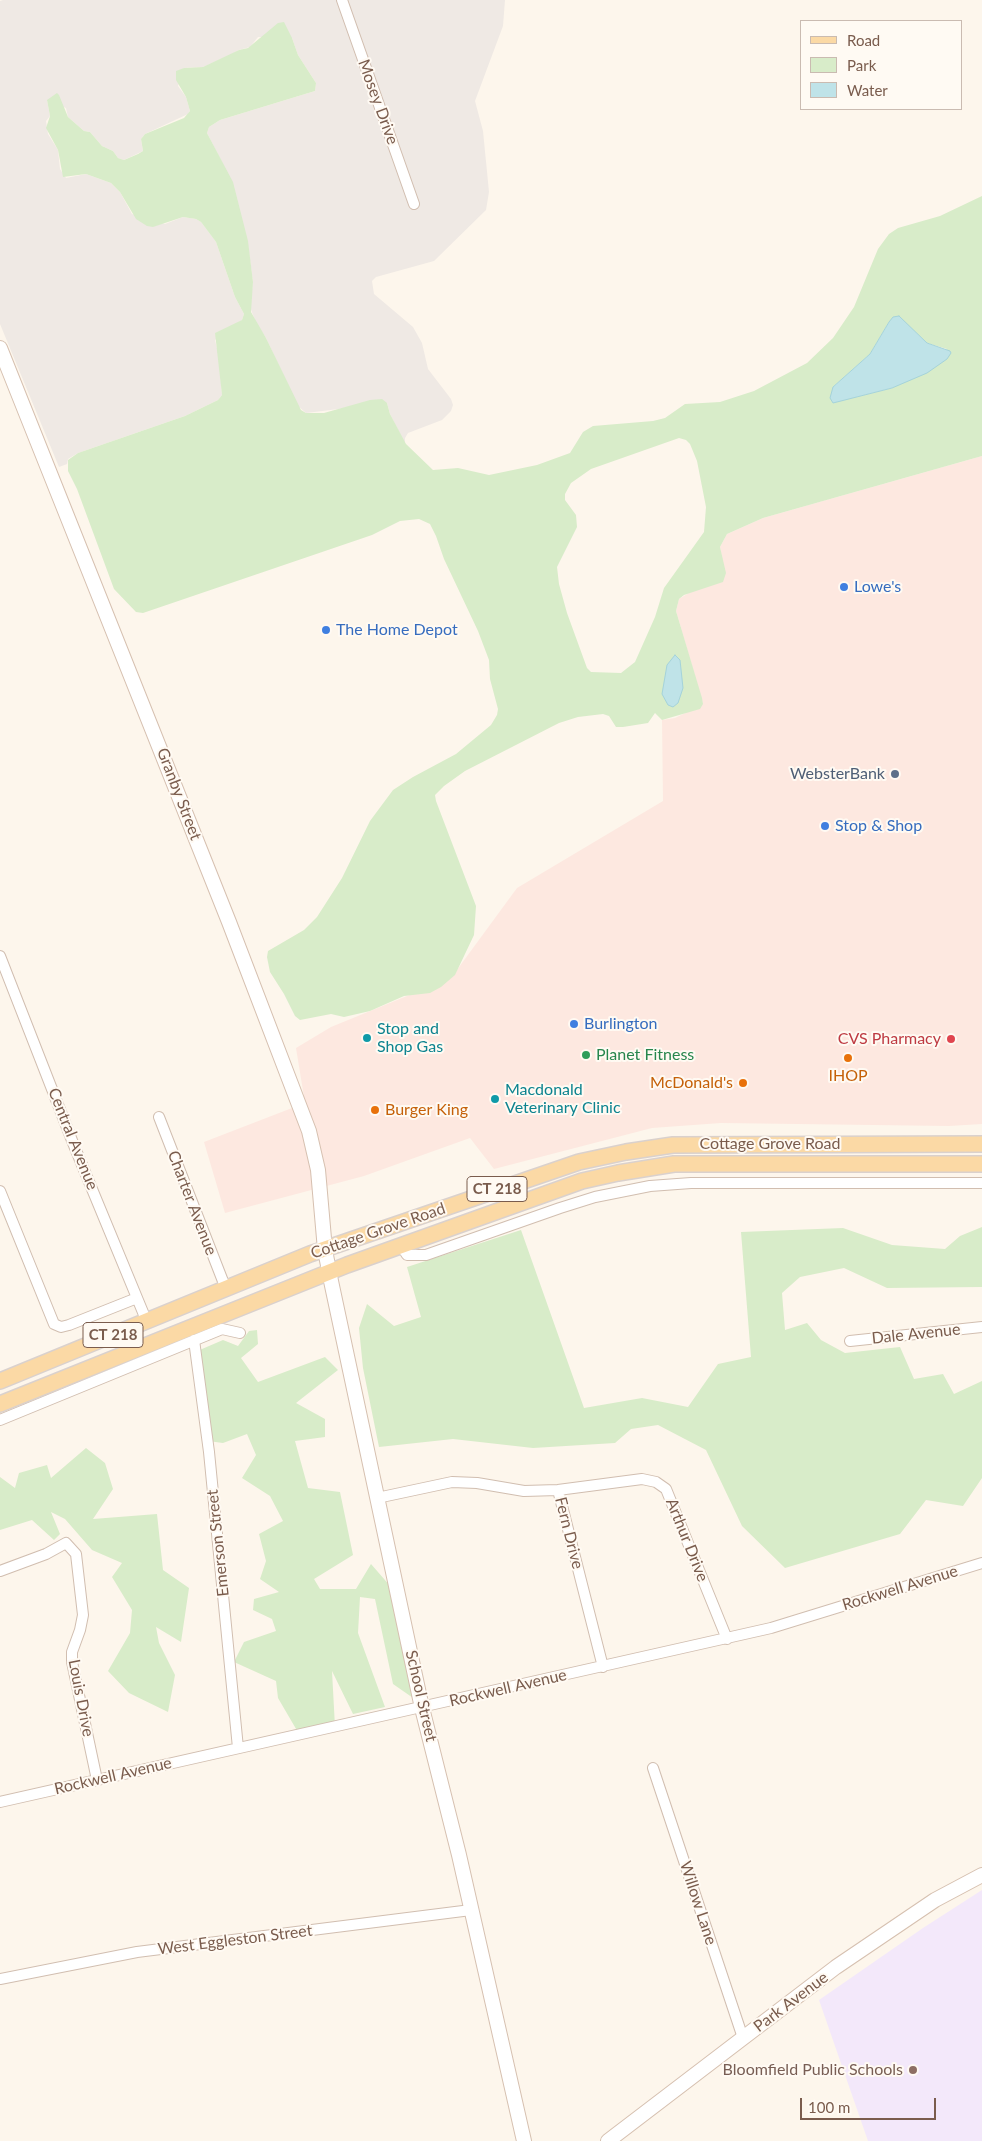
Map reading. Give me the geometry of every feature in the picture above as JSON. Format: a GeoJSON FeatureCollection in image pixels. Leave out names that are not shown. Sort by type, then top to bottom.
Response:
{"type":"FeatureCollection","features":[{"type":"Feature","properties":{"kind":"main road","name":"Granby Street"},"geometry":{"type":"LineString","coordinates":[[0,348],[296,1092],[317,1163],[325,1250]]}},
{"type":"Feature","properties":{"kind":"main road","name":"Cottage Grove Road"},"geometry":{"type":"LineString","coordinates":[[0,1381],[325,1250],[579,1162],[673,1144],[982,1144]]}},
{"type":"Feature","properties":{"kind":"main road"},"geometry":{"type":"LineString","coordinates":[[673,1144],[674,1164]]}},
{"type":"Feature","properties":{"kind":"main road"},"geometry":{"type":"LineString","coordinates":[[913,1163],[914,1144]]}},
{"type":"Feature","properties":{"kind":"main road","name":"Cottage Grove Road"},"geometry":{"type":"LineString","coordinates":[[0,1404],[330,1272],[514,1204],[591,1179],[674,1164],[982,1164]]}},
{"type":"Feature","properties":{"kind":"main road","name":"School Street"},"geometry":{"type":"LineString","coordinates":[[325,1250],[422,1708],[524,2141]]}},
{"type":"Feature","properties":{"kind":"main road","name":"Park Avenue"},"geometry":{"type":"LineString","coordinates":[[608,2141],[836,1967],[935,1900],[982,1875]]}},
{"type":"Feature","properties":{"kind":"street","name":"Mosey Drive"},"geometry":{"type":"LineString","coordinates":[[342,0],[414,204]]}},
{"type":"Feature","properties":{"kind":"street","name":"Central Avenue"},"geometry":{"type":"LineString","coordinates":[[0,956],[70,1136],[147,1322]]}},
{"type":"Feature","properties":{"kind":"street","name":"Charter Avenue"},"geometry":{"type":"LineString","coordinates":[[159,1117],[226,1289]]}},
{"type":"Feature","properties":{"kind":"street","name":"Cottage Grove Road"},"geometry":{"type":"LineString","coordinates":[[777,1183],[778,1164]]}},
{"type":"Feature","properties":{"kind":"street","name":"Cottage Grove Road"},"geometry":{"type":"LineString","coordinates":[[401,1246],[407,1255],[426,1255],[521,1221],[596,1197],[650,1186],[691,1182],[982,1183]]}},
{"type":"Feature","properties":{"kind":"street"},"geometry":{"type":"LineString","coordinates":[[0,1191],[54,1324],[67,1326],[137,1298]]}},
{"type":"Feature","properties":{"kind":"street"},"geometry":{"type":"LineString","coordinates":[[514,1204],[521,1221]]}},
{"type":"Feature","properties":{"kind":"street","name":"Dale Avenue"},"geometry":{"type":"LineString","coordinates":[[850,1341],[982,1327]]}},
{"type":"Feature","properties":{"kind":"street"},"geometry":{"type":"LineString","coordinates":[[0,1420],[222,1329],[240,1333]]}},
{"type":"Feature","properties":{"kind":"street","name":"Emerson Street"},"geometry":{"type":"LineString","coordinates":[[194,1340],[209,1452],[238,1748]]}},
{"type":"Feature","properties":{"kind":"street","name":"Arthur Drive"},"geometry":{"type":"LineString","coordinates":[[558,1490],[642,1479],[656,1482],[666,1489],[727,1638]]}},
{"type":"Feature","properties":{"kind":"street","name":"Fern Drive"},"geometry":{"type":"LineString","coordinates":[[377,1498],[452,1482],[476,1483],[524,1491],[558,1490],[603,1667]]}},
{"type":"Feature","properties":{"kind":"street","name":"Louis Drive"},"geometry":{"type":"LineString","coordinates":[[0,1570],[46,1554],[66,1543],[76,1554],[83,1615],[72,1662],[97,1780]]}},
{"type":"Feature","properties":{"kind":"street","name":"Rockwell Avenue"},"geometry":{"type":"LineString","coordinates":[[0,1802],[771,1628],[982,1563]]}},
{"type":"Feature","properties":{"kind":"street","name":"Willow Lane"},"geometry":{"type":"LineString","coordinates":[[653,1768],[743,2038]]}},
{"type":"Feature","properties":{"kind":"street","name":"West Eggleston Street"},"geometry":{"type":"LineString","coordinates":[[0,1980],[136,1952],[471,1910]]}},
{"type":"Feature","properties":{"kind":"shaded area"},"geometry":{"type":"Polygon","coordinates":[[[505,0],[503,26],[475,101],[483,131],[489,192],[486,210],[434,261],[376,277],[372,281],[374,294],[413,327],[422,343],[428,369],[451,399],[453,405],[451,411],[442,420],[408,433],[405,438],[405,444],[390,414],[387,403],[306,413],[297,405],[266,338],[256,323],[250,307],[253,282],[249,253],[224,166],[207,133],[209,127],[220,120],[315,91],[316,83],[298,55],[292,38],[258,37],[250,47],[239,50],[220,61],[203,67],[184,68],[178,86],[186,97],[190,111],[188,114],[145,134],[141,139],[143,151],[124,160],[118,158],[113,151],[102,146],[90,132],[84,131],[68,117],[66,108],[47,100],[50,116],[46,121],[48,134],[58,150],[60,169],[66,178],[86,174],[111,183],[120,192],[132,214],[165,224],[183,217],[196,219],[201,222],[216,242],[235,297],[244,314],[242,320],[215,340],[219,357],[222,395],[218,400],[185,416],[78,453],[68,459],[67,464],[59,467],[0,324],[0,1],[505,0]]]}},
{"type":"Feature","properties":{"kind":"shaded area"},"geometry":{"type":"Polygon","coordinates":[[[982,456],[982,1124],[949,1126],[721,1123],[652,1128],[494,1169],[470,1138],[364,1176],[225,1213],[204,1142],[305,1103],[296,1048],[331,1027],[451,978],[517,888],[663,801],[662,720],[675,718],[703,704],[676,611],[679,599],[692,591],[722,559],[720,547],[727,534],[763,518],[982,456]]]}},
{"type":"Feature","properties":{"kind":"shaded area","name":"Bloomfield Public Schools"},"geometry":{"type":"Polygon","coordinates":[[[982,1890],[982,2141],[868,2141],[819,2000],[923,1928],[982,1890]]]}},
{"type":"Feature","properties":{"kind":"green space"},"geometry":{"type":"Polygon","coordinates":[[[284,22],[298,55],[316,83],[315,91],[220,120],[209,127],[207,133],[233,182],[248,241],[253,282],[251,312],[266,338],[301,410],[306,413],[324,413],[370,400],[382,399],[387,403],[390,414],[406,444],[433,470],[458,468],[489,475],[537,465],[570,453],[583,432],[593,426],[653,421],[665,418],[685,404],[720,402],[754,391],[807,363],[833,338],[854,307],[878,249],[889,234],[898,228],[940,216],[982,196],[982,456],[763,518],[727,534],[720,547],[726,573],[723,582],[684,595],[679,599],[676,611],[702,698],[703,704],[700,709],[662,720],[655,713],[648,723],[623,727],[616,727],[609,716],[603,714],[578,717],[559,723],[465,771],[444,786],[435,795],[436,801],[476,906],[474,935],[455,975],[441,987],[430,993],[404,996],[370,1011],[344,1017],[331,1014],[300,1020],[295,1016],[270,972],[267,957],[268,951],[304,930],[317,917],[342,878],[370,821],[393,790],[456,754],[491,725],[498,709],[490,679],[489,660],[478,631],[444,559],[436,536],[430,524],[419,519],[400,521],[372,535],[143,613],[136,612],[114,589],[77,489],[68,471],[68,460],[78,453],[185,416],[218,400],[222,395],[215,333],[242,320],[244,314],[235,297],[216,242],[201,222],[196,219],[183,217],[153,227],[147,226],[136,219],[120,192],[111,183],[86,174],[63,177],[58,150],[46,128],[50,116],[47,100],[57,93],[68,117],[84,131],[90,132],[102,146],[113,151],[118,158],[124,160],[138,154],[143,151],[141,139],[145,134],[184,118],[190,111],[186,97],[176,80],[176,71],[184,68],[203,67],[239,50],[248,48],[278,23],[284,22]],[[889,322],[870,354],[833,387],[855,397],[892,388],[947,349],[927,343],[909,327],[889,322]],[[679,438],[591,469],[571,483],[565,494],[565,500],[576,515],[577,527],[557,567],[559,584],[567,613],[587,668],[591,672],[621,673],[635,662],[655,617],[664,588],[704,532],[706,507],[697,461],[690,444],[686,440],[679,438]]]}},
{"type":"Feature","properties":{"kind":"green space"},"geometry":{"type":"Polygon","coordinates":[[[982,1227],[982,1287],[887,1288],[844,1268],[800,1277],[782,1293],[785,1330],[807,1323],[821,1340],[845,1353],[900,1347],[914,1379],[943,1374],[954,1394],[982,1381],[982,1478],[963,1506],[926,1500],[900,1534],[785,1568],[742,1526],[706,1450],[658,1425],[631,1429],[615,1443],[533,1448],[453,1439],[379,1447],[363,1368],[359,1328],[367,1304],[394,1326],[421,1317],[407,1267],[521,1230],[584,1408],[642,1398],[688,1407],[718,1364],[751,1357],[741,1232],[843,1228],[892,1245],[945,1249],[960,1236],[982,1227]]]}},
{"type":"Feature","properties":{"kind":"green space"},"geometry":{"type":"Polygon","coordinates":[[[257,1330],[258,1344],[241,1358],[258,1382],[325,1357],[338,1370],[296,1403],[325,1419],[325,1437],[295,1441],[308,1488],[340,1492],[353,1555],[314,1579],[320,1589],[356,1589],[371,1564],[398,1595],[416,1700],[393,1684],[375,1599],[360,1597],[358,1633],[385,1707],[353,1714],[332,1671],[335,1727],[299,1734],[278,1698],[276,1681],[234,1662],[244,1642],[276,1631],[272,1619],[253,1610],[254,1599],[279,1592],[260,1579],[266,1561],[259,1534],[283,1521],[270,1496],[242,1478],[256,1455],[247,1434],[223,1443],[208,1441],[195,1352],[223,1340],[238,1346],[249,1331],[257,1330]]]}},
{"type":"Feature","properties":{"kind":"green space"},"geometry":{"type":"Polygon","coordinates":[[[86,1448],[105,1463],[113,1489],[93,1519],[157,1514],[163,1570],[189,1588],[181,1642],[156,1627],[159,1643],[175,1675],[168,1712],[129,1693],[108,1671],[130,1633],[132,1610],[112,1577],[122,1563],[92,1550],[65,1519],[51,1512],[60,1534],[54,1540],[32,1520],[0,1530],[0,1477],[15,1488],[19,1473],[47,1465],[51,1478],[86,1448]]]}},
{"type":"Feature","properties":{"kind":"water"},"geometry":{"type":"Polygon","coordinates":[[[899,316],[927,343],[950,351],[951,353],[947,359],[927,373],[892,388],[833,403],[830,398],[833,387],[870,354],[889,322],[893,317],[899,316]]]}},
{"type":"Feature","properties":{"kind":"water"},"geometry":{"type":"Polygon","coordinates":[[[675,655],[680,660],[683,688],[678,703],[673,707],[668,705],[662,694],[667,665],[675,655]]]}},
{"type":"Feature","properties":{"kind":"place","name":"Lowe's"},"geometry":{"type":"Point","coordinates":[844,587]}},
{"type":"Feature","properties":{"kind":"place","name":"The Home Depot"},"geometry":{"type":"Point","coordinates":[326,630]}},
{"type":"Feature","properties":{"kind":"place","name":"WebsterBank"},"geometry":{"type":"Point","coordinates":[895,774]}},
{"type":"Feature","properties":{"kind":"place","name":"Stop & Shop"},"geometry":{"type":"Point","coordinates":[825,826]}},
{"type":"Feature","properties":{"kind":"place","name":"Burlington"},"geometry":{"type":"Point","coordinates":[574,1024]}},
{"type":"Feature","properties":{"kind":"place","name":"Stop and Shop Gas"},"geometry":{"type":"Point","coordinates":[367,1038]}},
{"type":"Feature","properties":{"kind":"place","name":"CVS Pharmacy"},"geometry":{"type":"Point","coordinates":[951,1039]}},
{"type":"Feature","properties":{"kind":"place","name":"Planet Fitness"},"geometry":{"type":"Point","coordinates":[586,1055]}},
{"type":"Feature","properties":{"kind":"place","name":"IHOP"},"geometry":{"type":"Point","coordinates":[848,1058]}},
{"type":"Feature","properties":{"kind":"place","name":"McDonald's"},"geometry":{"type":"Point","coordinates":[743,1083]}},
{"type":"Feature","properties":{"kind":"place","name":"Macdonald Veterinary Clinic"},"geometry":{"type":"Point","coordinates":[495,1099]}},
{"type":"Feature","properties":{"kind":"place","name":"Burger King"},"geometry":{"type":"Point","coordinates":[375,1110]}},
{"type":"Feature","properties":{"kind":"place","name":"Bloomfield Public Schools"},"geometry":{"type":"Point","coordinates":[913,2070]}}]}
